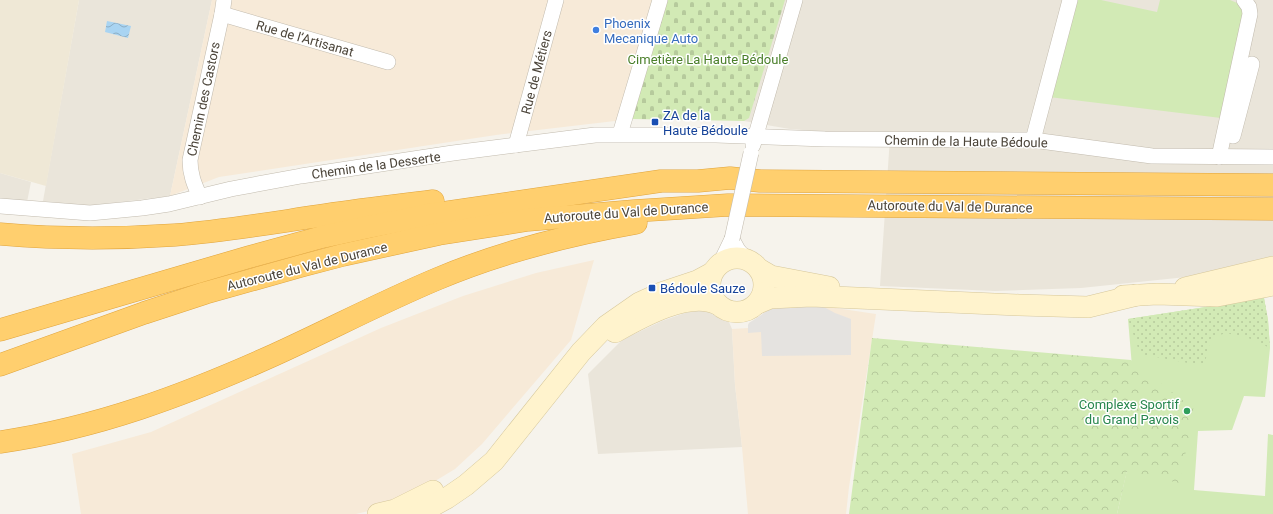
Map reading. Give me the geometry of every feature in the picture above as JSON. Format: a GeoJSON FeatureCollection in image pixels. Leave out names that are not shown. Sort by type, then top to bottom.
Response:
{"type":"FeatureCollection","features":[{"type":"Feature","properties":{"kind":"highway","name":"Autoroute du Val de Durance"},"geometry":{"type":"LineString","coordinates":[[0,330],[256,255],[368,227],[429,215],[661,181],[698,181],[730,178],[775,181],[1273,185]]}},
{"type":"Feature","properties":{"kind":"highway"},"geometry":{"type":"LineString","coordinates":[[0,234],[66,238],[118,238],[176,235],[552,184],[661,181]]}},
{"type":"Feature","properties":{"kind":"highway","name":"Autoroute du Val de Durance"},"geometry":{"type":"LineString","coordinates":[[0,365],[144,313],[206,293],[300,266],[439,234],[500,224],[589,214],[728,205],[1273,209]]}},
{"type":"Feature","properties":{"kind":"highway"},"geometry":{"type":"LineString","coordinates":[[0,442],[71,429],[150,406],[274,355],[437,279],[492,258],[585,233],[665,219],[725,213],[1031,207]]}},
{"type":"Feature","properties":{"kind":"street","name":"Rue de Métiers"},"geometry":{"type":"LineString","coordinates":[[516,145],[556,0]]}},
{"type":"Feature","properties":{"kind":"street"},"geometry":{"type":"LineString","coordinates":[[620,134],[660,0]]}},
{"type":"Feature","properties":{"kind":"street"},"geometry":{"type":"LineString","coordinates":[[717,304],[712,297],[710,281],[732,239],[755,136],[795,0]]}},
{"type":"Feature","properties":{"kind":"street"},"geometry":{"type":"LineString","coordinates":[[1033,140],[1070,0]]}},
{"type":"Feature","properties":{"kind":"street"},"geometry":{"type":"LineString","coordinates":[[1223,157],[1234,84],[1250,14],[1249,7],[1244,0]]}},
{"type":"Feature","properties":{"kind":"street","name":"Rue de l’Artisanat"},"geometry":{"type":"LineString","coordinates":[[223,7],[388,62]]}},
{"type":"Feature","properties":{"kind":"street","name":"Chemin des Castors"},"geometry":{"type":"LineString","coordinates":[[200,197],[192,181],[190,160],[223,7]]}},
{"type":"Feature","properties":{"kind":"street"},"geometry":{"type":"LineString","coordinates":[[1223,157],[1252,64]]}},
{"type":"Feature","properties":{"kind":"street","name":"Chemin de la Desserte"},"geometry":{"type":"LineString","coordinates":[[0,206],[90,213],[107,212],[169,204],[302,176],[595,135],[755,136]]}},
{"type":"Feature","properties":{"kind":"street","name":"Chemin de la Haute Bédoule"},"geometry":{"type":"LineString","coordinates":[[755,136],[825,139],[1033,140],[1152,156],[1273,157]]}},
{"type":"Feature","properties":{"kind":"street"},"geometry":{"type":"LineString","coordinates":[[732,239],[738,250],[753,264],[771,276],[824,286],[982,304]]}},
{"type":"Feature","properties":{"kind":"street"},"geometry":{"type":"LineString","coordinates":[[418,514],[447,498],[466,485],[494,461],[571,364],[598,334],[623,313],[639,303],[661,293],[697,281],[726,260],[733,258],[753,264],[763,277],[764,286],[758,303]]}},
{"type":"Feature","properties":{"kind":"street"},"geometry":{"type":"LineString","coordinates":[[571,364],[592,347],[632,323],[686,301],[710,301],[731,312],[749,310],[758,303],[770,298],[811,296],[1019,306],[1088,307],[1273,267]]}},
{"type":"Feature","properties":{"kind":"street"},"geometry":{"type":"LineString","coordinates":[[1147,295],[1217,296],[1273,285]]}},
{"type":"Feature","properties":{"kind":"street"},"geometry":{"type":"LineString","coordinates":[[378,514],[395,510],[429,494],[472,467],[518,430]]}},
{"type":"Feature","properties":{"kind":"shaded area"},"geometry":{"type":"Polygon","coordinates":[[[0,0],[79,0],[46,186],[0,173],[0,0]]]}},
{"type":"Feature","properties":{"kind":"shaded area"},"geometry":{"type":"Polygon","coordinates":[[[79,0],[212,0],[170,196],[87,206],[43,201],[79,0]]]}},
{"type":"Feature","properties":{"kind":"shaded area"},"geometry":{"type":"Polygon","coordinates":[[[212,0],[666,0],[632,119],[496,135],[219,177],[170,196],[212,0]]]}},
{"type":"Feature","properties":{"kind":"shaded area"},"geometry":{"type":"Polygon","coordinates":[[[666,0],[1273,0],[1273,261],[1196,276],[1081,288],[995,291],[880,286],[890,137],[790,129],[744,121],[666,0]]]}},
{"type":"Feature","properties":{"kind":"shaded area"},"geometry":{"type":"Polygon","coordinates":[[[0,173],[31,182],[27,202],[0,201],[0,173]]]}},
{"type":"Feature","properties":{"kind":"shaded area"},"geometry":{"type":"Polygon","coordinates":[[[594,260],[571,340],[482,444],[455,469],[422,489],[385,507],[356,514],[81,514],[72,454],[151,432],[381,328],[463,296],[536,273],[594,260]]]}},
{"type":"Feature","properties":{"kind":"shaded area"},"geometry":{"type":"Polygon","coordinates":[[[774,305],[822,306],[851,319],[851,355],[762,356],[761,332],[748,333],[748,325],[774,305]]]}},
{"type":"Feature","properties":{"kind":"shaded area"},"geometry":{"type":"Polygon","coordinates":[[[822,306],[876,314],[846,514],[748,514],[735,385],[732,329],[748,328],[749,323],[766,311],[822,306]]]}},
{"type":"Feature","properties":{"kind":"shaded area"},"geometry":{"type":"Polygon","coordinates":[[[706,309],[717,317],[729,322],[732,329],[735,385],[742,447],[598,454],[588,374],[622,340],[662,321],[685,313],[706,309]]]}},
{"type":"Feature","properties":{"kind":"green space","name":"Cimetière La Haute Bédoule"},"geometry":{"type":"Polygon","coordinates":[[[666,0],[785,0],[749,118],[744,121],[632,119],[666,0]]]}},
{"type":"Feature","properties":{"kind":"green space"},"geometry":{"type":"Polygon","coordinates":[[[1076,0],[1101,0],[1157,12],[1160,0],[1230,0],[1242,5],[1244,12],[1221,118],[1049,97],[1076,0]]]}},
{"type":"Feature","properties":{"kind":"green space","name":"Complexe Sportif du Grand Pavois"},"geometry":{"type":"Polygon","coordinates":[[[1264,298],[1268,320],[1270,348],[1265,397],[1244,396],[1232,430],[1198,431],[1194,490],[1265,496],[1268,434],[1273,435],[1273,514],[1117,514],[1137,426],[1128,319],[1264,298]]]}},
{"type":"Feature","properties":{"kind":"green space"},"geometry":{"type":"Polygon","coordinates":[[[1264,298],[1268,320],[1270,348],[1251,339],[1226,333],[1211,338],[1204,366],[1140,354],[1128,319],[1264,298]]]}},
{"type":"Feature","properties":{"kind":"green space"},"geometry":{"type":"Polygon","coordinates":[[[872,338],[1131,360],[1195,410],[1179,483],[1127,471],[1117,514],[849,514],[872,338]]]}},
{"type":"Feature","properties":{"kind":"water"},"geometry":{"type":"Polygon","coordinates":[[[107,21],[131,26],[128,38],[105,32],[107,21]]]}},
{"type":"Feature","properties":{"kind":"place","name":"Phoenix Mecanique Auto"},"geometry":{"type":"Point","coordinates":[596,30]}},
{"type":"Feature","properties":{"kind":"place","name":"ZA de la Haute Bédoule"},"geometry":{"type":"Point","coordinates":[655,122]}},
{"type":"Feature","properties":{"kind":"place","name":"Bédoule Sauze"},"geometry":{"type":"Point","coordinates":[652,288]}},
{"type":"Feature","properties":{"kind":"place","name":"Complexe Sportif du Grand Pavois"},"geometry":{"type":"Point","coordinates":[1187,411]}}]}
